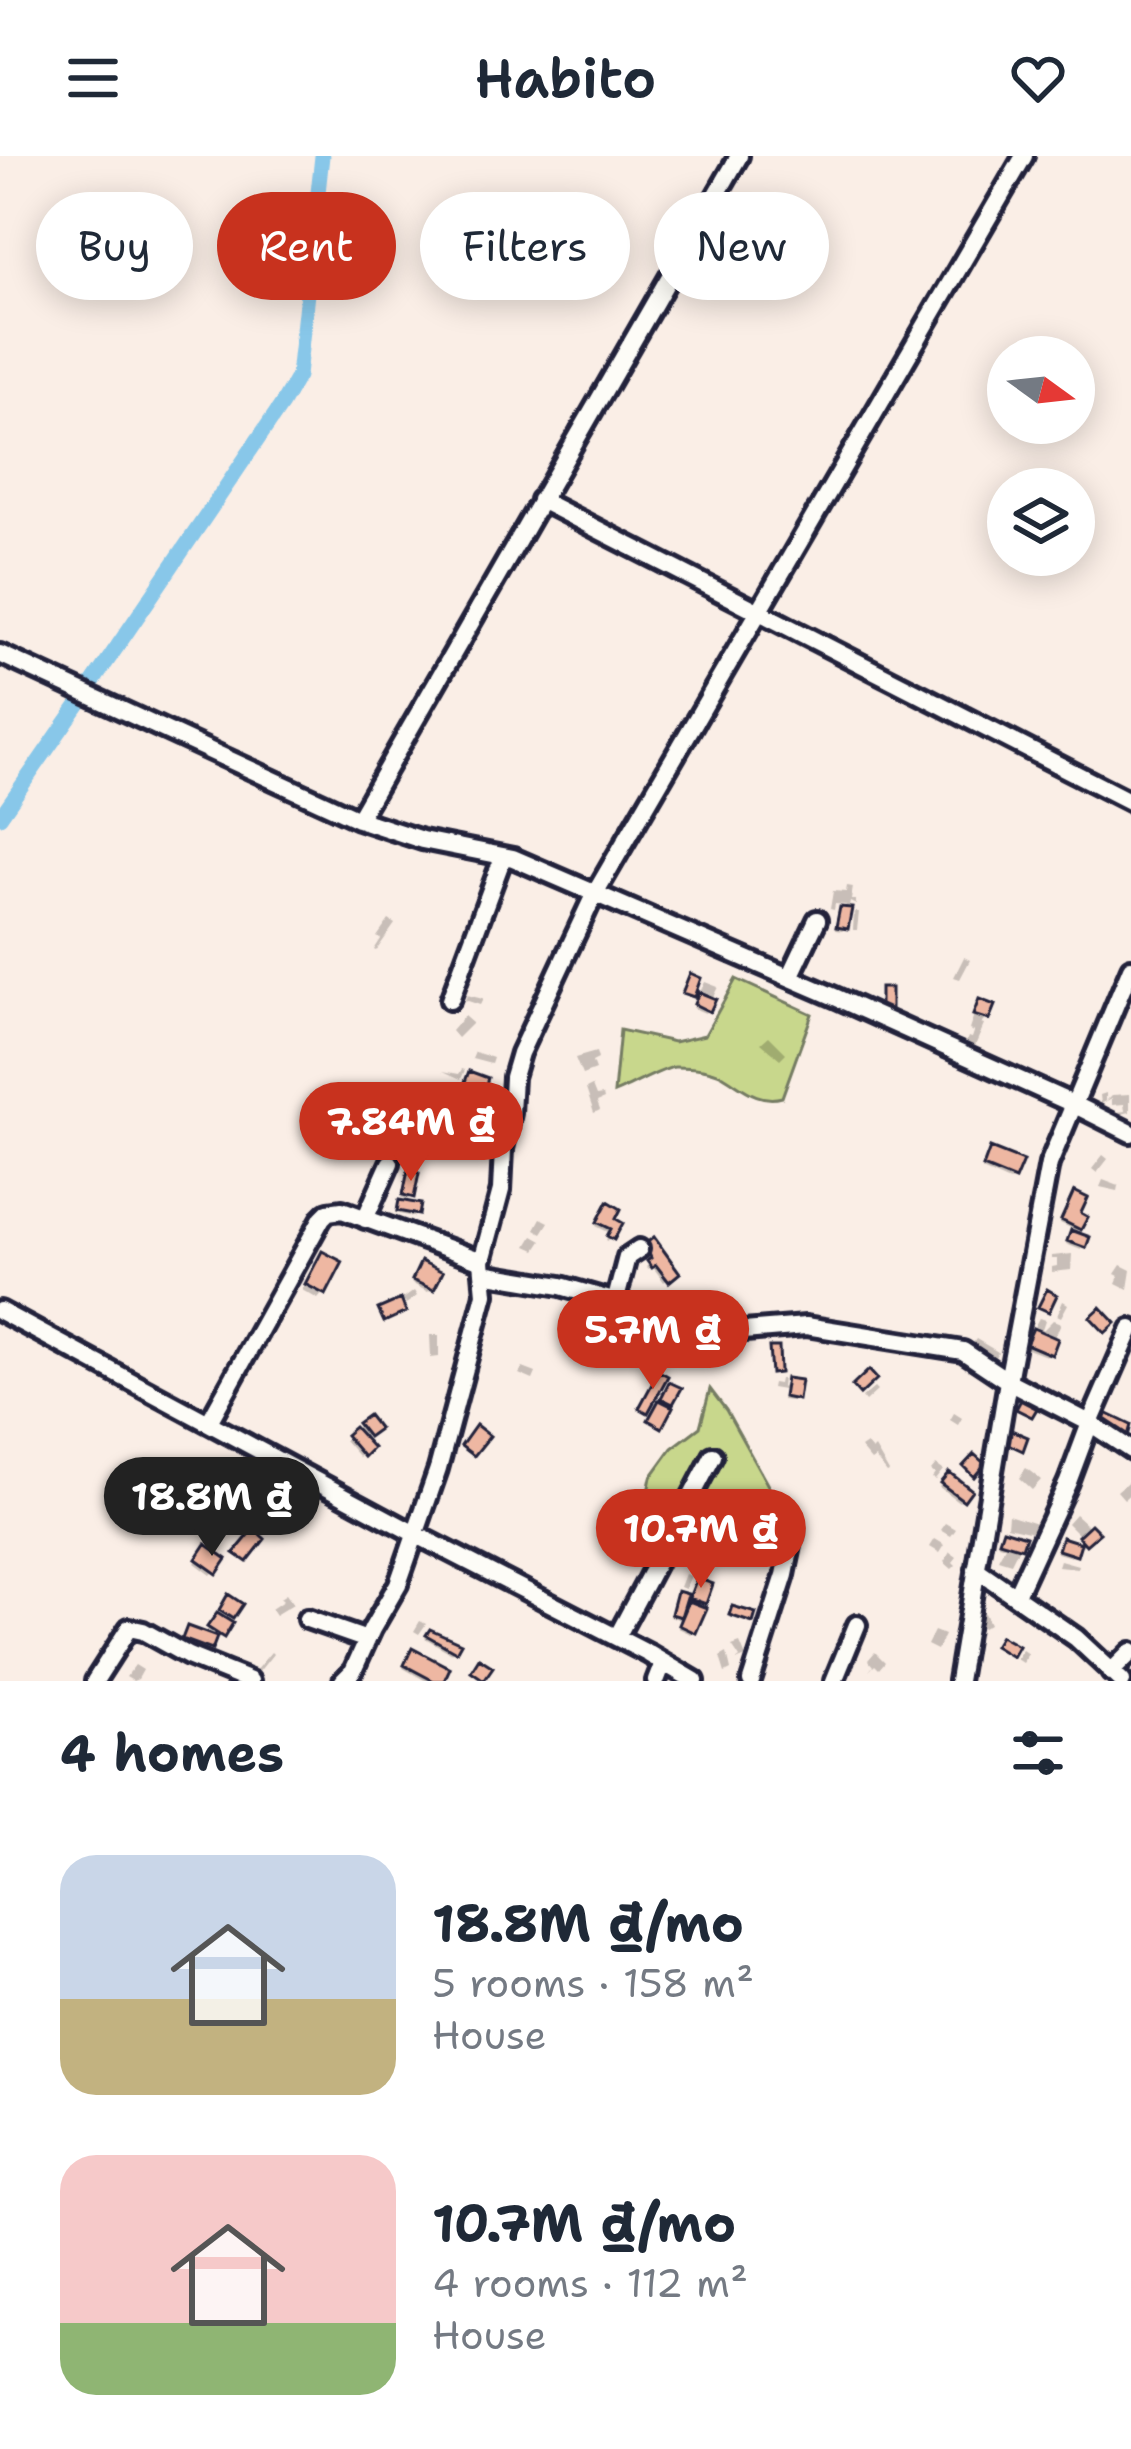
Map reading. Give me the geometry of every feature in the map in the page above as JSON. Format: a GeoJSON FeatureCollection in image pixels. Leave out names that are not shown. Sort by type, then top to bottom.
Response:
{"type":"FeatureCollection","features":[{"type":"Feature","properties":{"kind":"street"},"geometry":{"type":"LineString","coordinates":[[358,819],[740,156]]}},
{"type":"Feature","properties":{"kind":"street"},"geometry":{"type":"LineString","coordinates":[[343,1681],[353,1671],[398,1584],[438,1469],[484,1294],[483,1267],[501,1190],[502,1149],[520,1053],[594,895],[1024,156]]}},
{"type":"Feature","properties":{"kind":"street"},"geometry":{"type":"LineString","coordinates":[[540,500],[1131,802]]}},
{"type":"Feature","properties":{"kind":"street"},"geometry":{"type":"LineString","coordinates":[[0,654],[358,819],[422,840],[513,858],[790,977],[1131,1133]]}},
{"type":"Feature","properties":{"kind":"street"},"geometry":{"type":"LineString","coordinates":[[451,1000],[503,857]]}},
{"type":"Feature","properties":{"kind":"street"},"geometry":{"type":"LineString","coordinates":[[790,977],[817,920]]}},
{"type":"Feature","properties":{"kind":"street"},"geometry":{"type":"LineString","coordinates":[[958,1681],[1049,1164],[1131,968]]}},
{"type":"Feature","properties":{"kind":"street"},"geometry":{"type":"LineString","coordinates":[[365,1219],[390,1163]]}},
{"type":"Feature","properties":{"kind":"street"},"geometry":{"type":"LineString","coordinates":[[209,1423],[322,1218],[335,1210],[483,1267],[613,1301],[627,1257],[639,1249]]}},
{"type":"Feature","properties":{"kind":"street"},"geometry":{"type":"LineString","coordinates":[[0,1311],[695,1681]]}},
{"type":"Feature","properties":{"kind":"street"},"geometry":{"type":"LineString","coordinates":[[707,1334],[806,1326],[963,1351],[1008,1382],[1090,1423],[1131,1450]]}},
{"type":"Feature","properties":{"kind":"street"},"geometry":{"type":"LineString","coordinates":[[1016,1595],[1131,1329]]}},
{"type":"Feature","properties":{"kind":"street"},"geometry":{"type":"LineString","coordinates":[[617,1637],[713,1456]]}},
{"type":"Feature","properties":{"kind":"street"},"geometry":{"type":"LineString","coordinates":[[751,1681],[794,1531]]}},
{"type":"Feature","properties":{"kind":"street"},"geometry":{"type":"LineString","coordinates":[[976,1569],[1076,1637],[1119,1678],[1131,1652]]}},
{"type":"Feature","properties":{"kind":"street"},"geometry":{"type":"LineString","coordinates":[[307,1619],[367,1640]]}},
{"type":"Feature","properties":{"kind":"street"},"geometry":{"type":"LineString","coordinates":[[834,1681],[856,1625]]}},
{"type":"Feature","properties":{"kind":"street"},"geometry":{"type":"LineString","coordinates":[[95,1681],[129,1628],[250,1681]]}},
{"type":"Feature","properties":{"kind":"street"},"geometry":{"type":"LineString","coordinates":[[656,1681],[663,1663]]}},
{"type":"Feature","properties":{"kind":"green space"},"geometry":{"type":"Polygon","coordinates":[[[736,979],[812,1014],[782,1097],[757,1096],[717,1073],[681,1067],[663,1070],[614,1093],[620,1030],[674,1042],[705,1035],[736,979]]]}},
{"type":"Feature","properties":{"kind":"green space"},"geometry":{"type":"Polygon","coordinates":[[[710,1389],[776,1500],[697,1503],[647,1497],[651,1477],[672,1448],[700,1427],[710,1389]]]}},
{"type":"Feature","properties":{"kind":"building"},"geometry":{"type":"Polygon","coordinates":[[[840,907],[852,908],[848,929],[836,927],[840,907]]]}},
{"type":"Feature","properties":{"kind":"building"},"geometry":{"type":"Polygon","coordinates":[[[690,973],[701,978],[694,997],[682,993],[690,973]]]}},
{"type":"Feature","properties":{"kind":"building"},"geometry":{"type":"Polygon","coordinates":[[[880,988],[891,988],[891,1010],[880,1010],[880,988]]]}},
{"type":"Feature","properties":{"kind":"building"},"geometry":{"type":"Polygon","coordinates":[[[699,992],[716,999],[710,1012],[694,1004],[699,992]]]}},
{"type":"Feature","properties":{"kind":"building"},"geometry":{"type":"Polygon","coordinates":[[[979,999],[995,1005],[989,1020],[973,1015],[979,999]]]}},
{"type":"Feature","properties":{"kind":"building"},"geometry":{"type":"Polygon","coordinates":[[[469,1071],[488,1078],[484,1090],[463,1087],[469,1071]]]}},
{"type":"Feature","properties":{"kind":"building"},"geometry":{"type":"Polygon","coordinates":[[[990,1148],[1023,1161],[1015,1180],[983,1167],[990,1148]]]}},
{"type":"Feature","properties":{"kind":"building"},"geometry":{"type":"Polygon","coordinates":[[[408,1170],[419,1173],[414,1198],[403,1195],[408,1170]]]}},
{"type":"Feature","properties":{"kind":"building"},"geometry":{"type":"Polygon","coordinates":[[[1074,1191],[1088,1198],[1081,1213],[1088,1217],[1081,1230],[1061,1220],[1074,1191]]]}},
{"type":"Feature","properties":{"kind":"building"},"geometry":{"type":"Polygon","coordinates":[[[399,1200],[421,1204],[419,1215],[397,1211],[399,1200]]]}},
{"type":"Feature","properties":{"kind":"building"},"geometry":{"type":"Polygon","coordinates":[[[608,1201],[621,1209],[616,1219],[623,1223],[614,1240],[607,1236],[611,1229],[597,1222],[608,1201]]]}},
{"type":"Feature","properties":{"kind":"building"},"geometry":{"type":"Polygon","coordinates":[[[1071,1230],[1090,1237],[1086,1248],[1067,1241],[1071,1230]]]}},
{"type":"Feature","properties":{"kind":"building"},"geometry":{"type":"Polygon","coordinates":[[[654,1237],[680,1273],[669,1282],[647,1261],[651,1258],[645,1244],[654,1237]]]}},
{"type":"Feature","properties":{"kind":"building"},"geometry":{"type":"Polygon","coordinates":[[[322,1251],[343,1262],[326,1295],[305,1284],[322,1251]]]}},
{"type":"Feature","properties":{"kind":"building"},"geometry":{"type":"Polygon","coordinates":[[[421,1261],[443,1272],[434,1290],[412,1280],[421,1261]]]}},
{"type":"Feature","properties":{"kind":"building"},"geometry":{"type":"Polygon","coordinates":[[[1047,1289],[1057,1295],[1049,1312],[1038,1307],[1047,1289]]]}},
{"type":"Feature","properties":{"kind":"building"},"geometry":{"type":"Polygon","coordinates":[[[401,1299],[406,1312],[384,1322],[378,1309],[401,1299]]]}},
{"type":"Feature","properties":{"kind":"building"},"geometry":{"type":"Polygon","coordinates":[[[1101,1307],[1116,1323],[1105,1333],[1090,1317],[1101,1307]]]}},
{"type":"Feature","properties":{"kind":"building"},"geometry":{"type":"Polygon","coordinates":[[[1033,1328],[1058,1339],[1052,1355],[1026,1344],[1033,1328]]]}},
{"type":"Feature","properties":{"kind":"building"},"geometry":{"type":"Polygon","coordinates":[[[769,1347],[779,1347],[780,1373],[771,1374],[769,1347]]]}},
{"type":"Feature","properties":{"kind":"building"},"geometry":{"type":"Polygon","coordinates":[[[869,1370],[877,1379],[860,1395],[852,1386],[869,1370]]]}},
{"type":"Feature","properties":{"kind":"building"},"geometry":{"type":"Polygon","coordinates":[[[659,1371],[668,1376],[648,1413],[639,1408],[659,1371]]]}},
{"type":"Feature","properties":{"kind":"building"},"geometry":{"type":"Polygon","coordinates":[[[786,1378],[801,1380],[798,1400],[783,1397],[786,1378]]]}},
{"type":"Feature","properties":{"kind":"building"},"geometry":{"type":"Polygon","coordinates":[[[669,1382],[682,1388],[673,1404],[661,1398],[669,1382]]]}},
{"type":"Feature","properties":{"kind":"building"},"geometry":{"type":"Polygon","coordinates":[[[1022,1398],[1038,1407],[1032,1417],[1016,1409],[1022,1398]]]}},
{"type":"Feature","properties":{"kind":"building"},"geometry":{"type":"Polygon","coordinates":[[[659,1400],[673,1407],[662,1428],[648,1420],[659,1400]]]}},
{"type":"Feature","properties":{"kind":"building"},"geometry":{"type":"Polygon","coordinates":[[[1106,1413],[1131,1425],[1127,1440],[1099,1428],[1106,1413]]]}},
{"type":"Feature","properties":{"kind":"building"},"geometry":{"type":"Polygon","coordinates":[[[368,1415],[379,1429],[368,1437],[357,1423],[368,1415]]]}},
{"type":"Feature","properties":{"kind":"building"},"geometry":{"type":"Polygon","coordinates":[[[476,1425],[490,1436],[474,1456],[461,1446],[476,1425]]]}},
{"type":"Feature","properties":{"kind":"building"},"geometry":{"type":"Polygon","coordinates":[[[354,1427],[373,1448],[364,1457],[345,1435],[354,1427]]]}},
{"type":"Feature","properties":{"kind":"building"},"geometry":{"type":"Polygon","coordinates":[[[1011,1430],[1028,1437],[1023,1451],[1006,1443],[1011,1430]]]}},
{"type":"Feature","properties":{"kind":"building"},"geometry":{"type":"Polygon","coordinates":[[[974,1454],[985,1464],[974,1477],[963,1466],[974,1454]]]}},
{"type":"Feature","properties":{"kind":"building"},"geometry":{"type":"Polygon","coordinates":[[[949,1472],[972,1490],[964,1501],[940,1483],[949,1472]]]}},
{"type":"Feature","properties":{"kind":"building"},"geometry":{"type":"Polygon","coordinates":[[[1091,1524],[1100,1533],[1086,1545],[1078,1536],[1091,1524]]]}},
{"type":"Feature","properties":{"kind":"building"},"geometry":{"type":"Polygon","coordinates":[[[254,1529],[265,1539],[247,1562],[234,1553],[254,1529]]]}},
{"type":"Feature","properties":{"kind":"building"},"geometry":{"type":"Polygon","coordinates":[[[1003,1529],[1026,1536],[1022,1548],[999,1541],[1003,1529]]]}},
{"type":"Feature","properties":{"kind":"building"},"geometry":{"type":"Polygon","coordinates":[[[740,1530],[741,1544],[724,1545],[724,1531],[740,1530]]]}},
{"type":"Feature","properties":{"kind":"building"},"geometry":{"type":"Polygon","coordinates":[[[1062,1537],[1081,1543],[1077,1556],[1058,1550],[1062,1537]]]}},
{"type":"Feature","properties":{"kind":"building"},"geometry":{"type":"Polygon","coordinates":[[[206,1544],[227,1559],[217,1574],[196,1559],[206,1544]]]}},
{"type":"Feature","properties":{"kind":"building"},"geometry":{"type":"Polygon","coordinates":[[[697,1578],[713,1584],[706,1604],[689,1598],[697,1578]]]}},
{"type":"Feature","properties":{"kind":"building"},"geometry":{"type":"Polygon","coordinates":[[[677,1591],[688,1594],[681,1617],[671,1614],[677,1591]]]}},
{"type":"Feature","properties":{"kind":"building"},"geometry":{"type":"Polygon","coordinates":[[[228,1594],[243,1604],[233,1619],[219,1610],[228,1594]]]}},
{"type":"Feature","properties":{"kind":"building"},"geometry":{"type":"Polygon","coordinates":[[[689,1601],[707,1608],[696,1633],[679,1625],[689,1601]]]}},
{"type":"Feature","properties":{"kind":"building"},"geometry":{"type":"Polygon","coordinates":[[[732,1606],[756,1613],[753,1623],[729,1615],[732,1606]]]}},
{"type":"Feature","properties":{"kind":"building"},"geometry":{"type":"Polygon","coordinates":[[[217,1613],[233,1623],[224,1638],[207,1627],[217,1613]]]}},
{"type":"Feature","properties":{"kind":"building"},"geometry":{"type":"Polygon","coordinates":[[[187,1626],[217,1637],[212,1650],[182,1639],[187,1626]]]}},
{"type":"Feature","properties":{"kind":"building"},"geometry":{"type":"Polygon","coordinates":[[[430,1629],[461,1643],[456,1652],[426,1635],[430,1629]]]}},
{"type":"Feature","properties":{"kind":"building"},"geometry":{"type":"Polygon","coordinates":[[[1000,1636],[1018,1646],[1012,1657],[994,1646],[1000,1636]]]}},
{"type":"Feature","properties":{"kind":"building"},"geometry":{"type":"Polygon","coordinates":[[[412,1648],[450,1668],[444,1681],[434,1681],[404,1665],[412,1648]]]}},
{"type":"Feature","properties":{"kind":"building"},"geometry":{"type":"Polygon","coordinates":[[[479,1658],[493,1667],[484,1680],[471,1671],[479,1658]]]}},
{"type":"Feature","properties":{"kind":"waterway"},"geometry":{"type":"LineString","coordinates":[[87,691],[298,376],[322,156]]}},
{"type":"Feature","properties":{"kind":"waterway"},"geometry":{"type":"LineString","coordinates":[[0,817],[83,698]]}}]}
